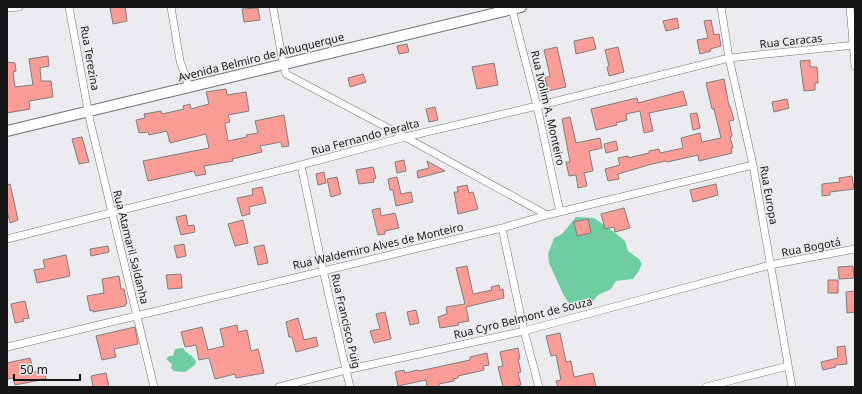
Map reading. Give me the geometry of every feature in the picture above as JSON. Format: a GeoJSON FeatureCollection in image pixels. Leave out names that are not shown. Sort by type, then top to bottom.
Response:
{"type":"FeatureCollection","features":[{"type":"Feature","properties":{"kind":"main road","name":"Avenida Belmiro de Albuquerque"},"geometry":{"type":"LineString","coordinates":[[7,131],[283,63],[516,8]]}},
{"type":"Feature","properties":{"kind":"street"},"geometry":{"type":"LineString","coordinates":[[7,8],[19,7]]}},
{"type":"Feature","properties":{"kind":"street","name":"Rua Terezina"},"geometry":{"type":"LineString","coordinates":[[69,7],[88,112]]}},
{"type":"Feature","properties":{"kind":"street"},"geometry":{"type":"LineString","coordinates":[[171,7],[180,61],[189,87]]}},
{"type":"Feature","properties":{"kind":"street"},"geometry":{"type":"LineString","coordinates":[[273,7],[286,74],[547,215]]}},
{"type":"Feature","properties":{"kind":"street","name":"Rua Europa"},"geometry":{"type":"LineString","coordinates":[[721,7],[730,58],[753,165],[792,387]]}},
{"type":"Feature","properties":{"kind":"street"},"geometry":{"type":"LineString","coordinates":[[850,7],[855,66]]}},
{"type":"Feature","properties":{"kind":"street","name":"Rua Ivolim A. Monteiro"},"geometry":{"type":"LineString","coordinates":[[516,8],[560,212]]}},
{"type":"Feature","properties":{"kind":"street","name":"Rua Caracas"},"geometry":{"type":"LineString","coordinates":[[730,58],[854,45]]}},
{"type":"Feature","properties":{"kind":"street","name":"Rua Fernando Peralta"},"geometry":{"type":"LineString","coordinates":[[7,239],[301,165],[405,137],[730,58]]}},
{"type":"Feature","properties":{"kind":"street","name":"Rua Atamaril Saldanha"},"geometry":{"type":"LineString","coordinates":[[88,112],[154,387]]}},
{"type":"Feature","properties":{"kind":"street","name":"Rua Francisco Puig"},"geometry":{"type":"LineString","coordinates":[[301,165],[350,387]]}},
{"type":"Feature","properties":{"kind":"street","name":"Rua Waldemiro Alves de Monteiro"},"geometry":{"type":"LineString","coordinates":[[7,347],[502,228],[547,215],[753,165]]}},
{"type":"Feature","properties":{"kind":"street"},"geometry":{"type":"LineString","coordinates":[[502,228],[524,330],[540,387]]}},
{"type":"Feature","properties":{"kind":"street","name":"Rua Bogotá"},"geometry":{"type":"LineString","coordinates":[[770,266],[855,250]]}},
{"type":"Feature","properties":{"kind":"street","name":"Rua Cyro Belmont de Souza"},"geometry":{"type":"LineString","coordinates":[[279,387],[346,370],[524,330],[770,266]]}},
{"type":"Feature","properties":{"kind":"street"},"geometry":{"type":"LineString","coordinates":[[706,387],[788,366]]}},
{"type":"Feature","properties":{"kind":"green space"},"geometry":{"type":"Polygon","coordinates":[[[576,217],[594,218],[614,232],[625,241],[628,251],[639,259],[642,264],[633,279],[616,281],[611,289],[598,295],[589,306],[577,306],[569,303],[564,296],[549,263],[548,254],[554,238],[562,234],[576,217]]]}},
{"type":"Feature","properties":{"kind":"green space"},"geometry":{"type":"Polygon","coordinates":[[[183,348],[196,361],[195,365],[185,372],[174,371],[171,368],[172,364],[166,359],[169,356],[173,356],[175,349],[183,348]]]}},
{"type":"Feature","properties":{"kind":"building"},"geometry":{"type":"Polygon","coordinates":[[[125,7],[127,21],[113,24],[110,8],[125,7]]]}},
{"type":"Feature","properties":{"kind":"building"},"geometry":{"type":"Polygon","coordinates":[[[258,8],[260,20],[244,22],[242,9],[258,8]]]}},
{"type":"Feature","properties":{"kind":"building"},"geometry":{"type":"Polygon","coordinates":[[[677,18],[679,28],[666,31],[663,21],[677,18]]]}},
{"type":"Feature","properties":{"kind":"building"},"geometry":{"type":"Polygon","coordinates":[[[711,20],[714,35],[719,34],[721,46],[700,54],[697,40],[708,38],[704,21],[711,20]]]}},
{"type":"Feature","properties":{"kind":"building"},"geometry":{"type":"Polygon","coordinates":[[[593,37],[596,49],[576,54],[574,41],[593,37]]]}},
{"type":"Feature","properties":{"kind":"building"},"geometry":{"type":"Polygon","coordinates":[[[407,44],[409,52],[399,54],[397,46],[407,44]]]}},
{"type":"Feature","properties":{"kind":"building"},"geometry":{"type":"Polygon","coordinates":[[[557,47],[566,87],[548,91],[545,78],[550,76],[544,50],[557,47]]]}},
{"type":"Feature","properties":{"kind":"building"},"geometry":{"type":"Polygon","coordinates":[[[618,47],[624,72],[609,76],[607,67],[609,66],[605,50],[618,47]]]}},
{"type":"Feature","properties":{"kind":"building"},"geometry":{"type":"Polygon","coordinates":[[[48,56],[49,66],[40,68],[41,81],[51,81],[53,97],[29,101],[30,109],[7,113],[7,62],[15,63],[16,71],[13,72],[15,87],[33,85],[29,59],[48,56]]]}},
{"type":"Feature","properties":{"kind":"building"},"geometry":{"type":"Polygon","coordinates":[[[810,60],[810,67],[817,67],[818,83],[815,83],[815,90],[804,91],[800,61],[810,60]]]}},
{"type":"Feature","properties":{"kind":"building"},"geometry":{"type":"Polygon","coordinates":[[[494,63],[498,85],[477,89],[472,67],[494,63]]]}},
{"type":"Feature","properties":{"kind":"building"},"geometry":{"type":"Polygon","coordinates":[[[363,74],[366,82],[350,87],[348,78],[363,74]]]}},
{"type":"Feature","properties":{"kind":"building"},"geometry":{"type":"Polygon","coordinates":[[[724,79],[729,106],[734,120],[729,121],[732,136],[730,137],[733,148],[731,148],[732,153],[699,161],[698,155],[652,164],[618,174],[619,179],[608,181],[605,169],[620,165],[618,158],[628,156],[628,158],[659,149],[660,153],[683,148],[681,138],[700,133],[702,142],[721,138],[706,83],[724,79]]]}},
{"type":"Feature","properties":{"kind":"building"},"geometry":{"type":"Polygon","coordinates":[[[226,89],[227,95],[246,92],[249,111],[228,115],[230,122],[225,123],[228,141],[258,133],[255,121],[284,115],[289,146],[282,147],[281,142],[260,146],[262,152],[232,159],[233,161],[204,166],[206,174],[196,176],[194,171],[148,181],[143,161],[209,148],[206,134],[170,143],[167,131],[149,135],[148,132],[139,133],[136,120],[145,118],[144,114],[161,111],[162,114],[184,109],[183,106],[190,104],[191,109],[209,104],[206,92],[226,89]]]}},
{"type":"Feature","properties":{"kind":"building"},"geometry":{"type":"Polygon","coordinates":[[[683,91],[687,105],[649,113],[653,131],[644,133],[640,111],[626,114],[627,120],[616,123],[617,125],[596,130],[591,109],[637,98],[638,103],[683,91]]]}},
{"type":"Feature","properties":{"kind":"building"},"geometry":{"type":"Polygon","coordinates":[[[787,99],[789,108],[774,112],[772,102],[787,99]]]}},
{"type":"Feature","properties":{"kind":"building"},"geometry":{"type":"Polygon","coordinates":[[[435,107],[438,120],[429,122],[426,109],[435,107]]]}},
{"type":"Feature","properties":{"kind":"building"},"geometry":{"type":"Polygon","coordinates":[[[697,113],[700,128],[693,130],[690,114],[697,113]]]}},
{"type":"Feature","properties":{"kind":"building"},"geometry":{"type":"Polygon","coordinates":[[[570,117],[576,143],[600,138],[602,148],[589,151],[593,171],[584,173],[587,186],[578,188],[576,175],[569,176],[566,162],[570,162],[562,119],[570,117]]]}},
{"type":"Feature","properties":{"kind":"building"},"geometry":{"type":"Polygon","coordinates":[[[82,137],[89,162],[79,164],[72,139],[82,137]]]}},
{"type":"Feature","properties":{"kind":"building"},"geometry":{"type":"Polygon","coordinates":[[[616,141],[618,150],[606,153],[604,144],[616,141]]]}},
{"type":"Feature","properties":{"kind":"building"},"geometry":{"type":"Polygon","coordinates":[[[404,160],[406,171],[397,173],[395,162],[404,160]]]}},
{"type":"Feature","properties":{"kind":"building"},"geometry":{"type":"Polygon","coordinates":[[[427,161],[445,171],[418,178],[417,171],[429,168],[427,161]]]}},
{"type":"Feature","properties":{"kind":"building"},"geometry":{"type":"Polygon","coordinates":[[[373,167],[376,178],[373,179],[374,182],[359,184],[356,170],[373,167]]]}},
{"type":"Feature","properties":{"kind":"building"},"geometry":{"type":"Polygon","coordinates":[[[324,172],[326,183],[318,185],[316,174],[324,172]]]}},
{"type":"Feature","properties":{"kind":"building"},"geometry":{"type":"Polygon","coordinates":[[[852,176],[854,189],[830,192],[830,195],[822,196],[822,184],[840,182],[839,178],[852,176]]]}},
{"type":"Feature","properties":{"kind":"building"},"geometry":{"type":"Polygon","coordinates":[[[337,177],[341,194],[331,197],[327,179],[337,177]]]}},
{"type":"Feature","properties":{"kind":"building"},"geometry":{"type":"Polygon","coordinates":[[[397,177],[401,194],[411,192],[413,202],[396,206],[393,190],[390,190],[388,179],[397,177]]]}},
{"type":"Feature","properties":{"kind":"building"},"geometry":{"type":"Polygon","coordinates":[[[10,184],[18,220],[10,223],[7,210],[7,185],[10,184]]]}},
{"type":"Feature","properties":{"kind":"building"},"geometry":{"type":"Polygon","coordinates":[[[716,184],[718,195],[693,202],[690,190],[716,184]]]}},
{"type":"Feature","properties":{"kind":"building"},"geometry":{"type":"Polygon","coordinates":[[[467,185],[469,193],[473,192],[478,209],[458,214],[454,192],[458,192],[457,187],[467,185]]]}},
{"type":"Feature","properties":{"kind":"building"},"geometry":{"type":"Polygon","coordinates":[[[262,187],[266,203],[249,207],[250,214],[242,216],[237,198],[253,195],[252,189],[262,187]]]}},
{"type":"Feature","properties":{"kind":"building"},"geometry":{"type":"Polygon","coordinates":[[[380,208],[381,216],[395,213],[399,228],[385,231],[385,234],[378,235],[372,210],[380,208]]]}},
{"type":"Feature","properties":{"kind":"building"},"geometry":{"type":"Polygon","coordinates":[[[624,208],[630,228],[615,232],[614,227],[605,229],[601,214],[624,208]]]}},
{"type":"Feature","properties":{"kind":"building"},"geometry":{"type":"Polygon","coordinates":[[[186,215],[188,226],[194,225],[195,232],[181,235],[176,217],[186,215]]]}},
{"type":"Feature","properties":{"kind":"building"},"geometry":{"type":"Polygon","coordinates":[[[588,219],[591,233],[577,236],[574,222],[588,219]]]}},
{"type":"Feature","properties":{"kind":"building"},"geometry":{"type":"Polygon","coordinates":[[[243,220],[248,243],[235,246],[228,224],[243,220]]]}},
{"type":"Feature","properties":{"kind":"building"},"geometry":{"type":"Polygon","coordinates":[[[184,244],[186,256],[177,258],[174,246],[184,244]]]}},
{"type":"Feature","properties":{"kind":"building"},"geometry":{"type":"Polygon","coordinates":[[[264,245],[268,263],[258,265],[254,247],[264,245]]]}},
{"type":"Feature","properties":{"kind":"building"},"geometry":{"type":"Polygon","coordinates":[[[108,246],[109,252],[91,256],[90,249],[108,246]]]}},
{"type":"Feature","properties":{"kind":"building"},"geometry":{"type":"Polygon","coordinates":[[[66,255],[70,276],[37,283],[34,270],[45,268],[43,260],[66,255]]]}},
{"type":"Feature","properties":{"kind":"building"},"geometry":{"type":"Polygon","coordinates":[[[467,266],[473,294],[492,290],[491,287],[499,285],[500,290],[503,289],[504,298],[466,307],[469,321],[458,323],[459,325],[440,328],[438,317],[447,314],[446,307],[465,304],[456,268],[467,266]]]}},
{"type":"Feature","properties":{"kind":"building"},"geometry":{"type":"Polygon","coordinates":[[[853,266],[854,278],[839,279],[838,267],[853,266]]]}},
{"type":"Feature","properties":{"kind":"building"},"geometry":{"type":"Polygon","coordinates":[[[181,274],[182,288],[168,289],[166,275],[181,274]]]}},
{"type":"Feature","properties":{"kind":"building"},"geometry":{"type":"Polygon","coordinates":[[[119,276],[121,289],[124,289],[127,304],[125,304],[125,306],[93,312],[93,310],[90,311],[87,296],[104,293],[102,279],[119,276]]]}},
{"type":"Feature","properties":{"kind":"building"},"geometry":{"type":"Polygon","coordinates":[[[828,280],[838,280],[838,293],[828,293],[828,280]]]}},
{"type":"Feature","properties":{"kind":"building"},"geometry":{"type":"Polygon","coordinates":[[[855,291],[855,312],[847,313],[846,292],[855,291]]]}},
{"type":"Feature","properties":{"kind":"building"},"geometry":{"type":"Polygon","coordinates":[[[25,301],[29,318],[15,323],[11,304],[25,301]]]}},
{"type":"Feature","properties":{"kind":"building"},"geometry":{"type":"Polygon","coordinates":[[[416,310],[419,323],[410,325],[407,312],[416,310]]]}},
{"type":"Feature","properties":{"kind":"building"},"geometry":{"type":"Polygon","coordinates":[[[385,312],[391,339],[374,343],[370,331],[380,329],[376,314],[385,312]]]}},
{"type":"Feature","properties":{"kind":"building"},"geometry":{"type":"Polygon","coordinates":[[[298,318],[304,340],[316,337],[318,346],[296,352],[292,337],[289,337],[286,322],[298,318]]]}},
{"type":"Feature","properties":{"kind":"building"},"geometry":{"type":"Polygon","coordinates":[[[237,325],[238,332],[247,330],[251,351],[258,349],[264,373],[236,378],[235,374],[215,379],[209,358],[199,360],[196,345],[185,347],[181,332],[202,327],[208,350],[224,346],[220,329],[237,325]]]}},
{"type":"Feature","properties":{"kind":"building"},"geometry":{"type":"Polygon","coordinates":[[[135,327],[138,344],[114,349],[116,357],[102,360],[96,336],[135,327]]]}},
{"type":"Feature","properties":{"kind":"building"},"geometry":{"type":"Polygon","coordinates":[[[560,333],[566,362],[571,361],[574,377],[593,373],[596,387],[558,387],[556,381],[561,380],[556,355],[551,356],[546,336],[560,333]]]}},
{"type":"Feature","properties":{"kind":"building"},"geometry":{"type":"Polygon","coordinates":[[[845,346],[847,364],[835,365],[836,367],[823,370],[821,362],[838,358],[837,347],[845,346]]]}},
{"type":"Feature","properties":{"kind":"building"},"geometry":{"type":"Polygon","coordinates":[[[518,348],[520,359],[518,359],[521,372],[518,373],[521,385],[503,387],[498,367],[503,366],[500,352],[518,348]]]}},
{"type":"Feature","properties":{"kind":"building"},"geometry":{"type":"Polygon","coordinates":[[[487,353],[489,365],[483,366],[484,370],[458,376],[458,378],[453,379],[454,381],[439,384],[439,387],[427,387],[426,380],[398,386],[395,372],[404,370],[405,373],[419,371],[470,360],[470,357],[487,353]]]}},
{"type":"Feature","properties":{"kind":"building"},"geometry":{"type":"Polygon","coordinates":[[[30,358],[34,372],[44,370],[46,379],[15,385],[13,378],[7,379],[7,363],[30,358]]]}},
{"type":"Feature","properties":{"kind":"building"},"geometry":{"type":"Polygon","coordinates":[[[106,373],[109,387],[93,387],[91,376],[106,373]]]}}]}
